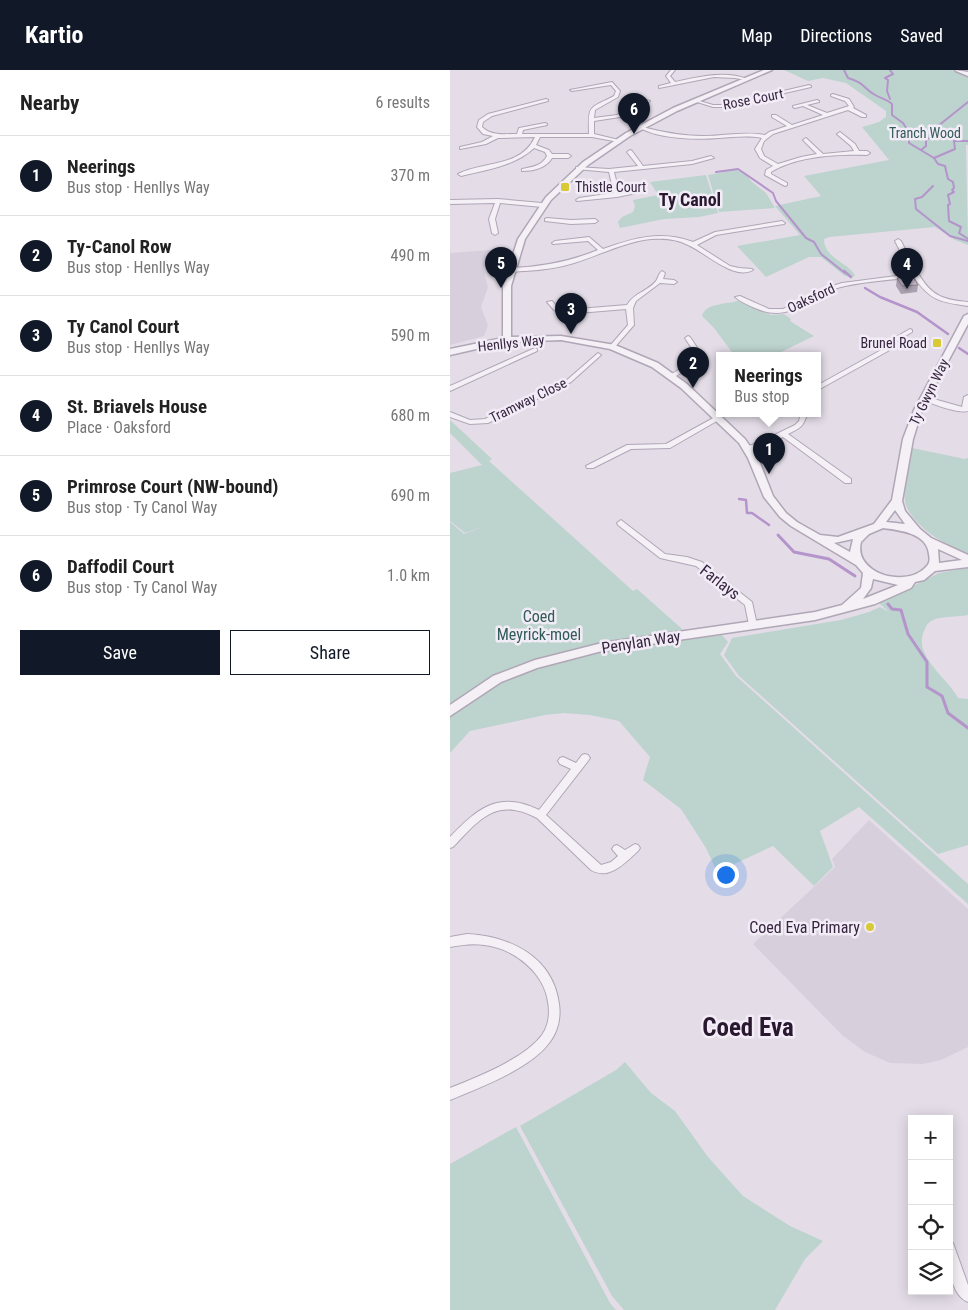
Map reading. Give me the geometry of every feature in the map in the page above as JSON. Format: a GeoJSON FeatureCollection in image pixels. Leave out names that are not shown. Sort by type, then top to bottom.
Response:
{"type":"FeatureCollection","features":[{"type":"Feature","properties":{"kind":"street"},"geometry":{"type":"LineString","coordinates":[[673,70],[668,76],[674,84]]}},
{"type":"Feature","properties":{"kind":"street"},"geometry":{"type":"LineString","coordinates":[[508,340],[504,308],[510,270],[526,228],[542,205],[578,168],[617,141],[696,101],[769,70]]}},
{"type":"Feature","properties":{"kind":"street"},"geometry":{"type":"LineString","coordinates":[[958,70],[968,74]]}},
{"type":"Feature","properties":{"kind":"street"},"geometry":{"type":"LineString","coordinates":[[661,87],[718,73],[730,74],[745,79]]}},
{"type":"Feature","properties":{"kind":"street"},"geometry":{"type":"LineString","coordinates":[[572,90],[588,89],[611,82],[617,88],[618,94],[593,108],[591,114],[592,135]]}},
{"type":"Feature","properties":{"kind":"street"},"geometry":{"type":"LineString","coordinates":[[794,84],[802,88]]}},
{"type":"Feature","properties":{"kind":"street","name":"Rose Court"},"geometry":{"type":"LineString","coordinates":[[696,101],[713,106],[724,106],[809,86]]}},
{"type":"Feature","properties":{"kind":"street"},"geometry":{"type":"LineString","coordinates":[[840,97],[847,92]]}},
{"type":"Feature","properties":{"kind":"street"},"geometry":{"type":"LineString","coordinates":[[833,96],[840,97],[851,104],[852,107],[850,108]]}},
{"type":"Feature","properties":{"kind":"street"},"geometry":{"type":"LineString","coordinates":[[497,136],[481,130],[479,127],[480,121],[490,115],[546,100]]}},
{"type":"Feature","properties":{"kind":"street"},"geometry":{"type":"LineString","coordinates":[[795,107],[805,106],[817,101]]}},
{"type":"Feature","properties":{"kind":"street"},"geometry":{"type":"LineString","coordinates":[[592,120],[618,116],[647,103]]}},
{"type":"Feature","properties":{"kind":"street"},"geometry":{"type":"LineString","coordinates":[[805,106],[825,114]]}},
{"type":"Feature","properties":{"kind":"street"},"geometry":{"type":"LineString","coordinates":[[776,165],[762,157],[759,152],[760,144],[765,137],[825,114],[850,108],[864,116]]}},
{"type":"Feature","properties":{"kind":"street"},"geometry":{"type":"LineString","coordinates":[[774,116],[790,126]]}},
{"type":"Feature","properties":{"kind":"street"},"geometry":{"type":"LineString","coordinates":[[519,136],[521,129],[545,124]]}},
{"type":"Feature","properties":{"kind":"street"},"geometry":{"type":"LineString","coordinates":[[642,128],[667,135],[690,138],[749,134],[765,137]]}},
{"type":"Feature","properties":{"kind":"street"},"geometry":{"type":"LineString","coordinates":[[840,134],[853,145],[857,152]]}},
{"type":"Feature","properties":{"kind":"street"},"geometry":{"type":"LineString","coordinates":[[462,148],[497,136],[592,135],[617,141]]}},
{"type":"Feature","properties":{"kind":"street"},"geometry":{"type":"LineString","coordinates":[[461,174],[518,158],[530,151],[538,136]]}},
{"type":"Feature","properties":{"kind":"street"},"geometry":{"type":"LineString","coordinates":[[806,140],[822,156]]}},
{"type":"Feature","properties":{"kind":"street"},"geometry":{"type":"LineString","coordinates":[[534,146],[547,151],[550,156]]}},
{"type":"Feature","properties":{"kind":"street"},"geometry":{"type":"LineString","coordinates":[[630,152],[641,167]]}},
{"type":"Feature","properties":{"kind":"street"},"geometry":{"type":"LineString","coordinates":[[785,184],[766,172],[776,165],[822,156],[867,152]]}},
{"type":"Feature","properties":{"kind":"street"},"geometry":{"type":"LineString","coordinates":[[550,156],[568,156]]}},
{"type":"Feature","properties":{"kind":"street"},"geometry":{"type":"LineString","coordinates":[[524,170],[534,171],[545,164],[550,156]]}},
{"type":"Feature","properties":{"kind":"street"},"geometry":{"type":"LineString","coordinates":[[578,168],[610,171],[711,158]]}},
{"type":"Feature","properties":{"kind":"street"},"geometry":{"type":"LineString","coordinates":[[704,160],[710,165]]}},
{"type":"Feature","properties":{"kind":"street"},"geometry":{"type":"LineString","coordinates":[[465,167],[470,172]]}},
{"type":"Feature","properties":{"kind":"street"},"geometry":{"type":"LineString","coordinates":[[610,171],[617,195]]}},
{"type":"Feature","properties":{"kind":"street"},"geometry":{"type":"LineString","coordinates":[[579,200],[639,191]]}},
{"type":"Feature","properties":{"kind":"street"},"geometry":{"type":"LineString","coordinates":[[450,202],[498,201],[542,205]]}},
{"type":"Feature","properties":{"kind":"street"},"geometry":{"type":"LineString","coordinates":[[495,233],[492,219],[498,201]]}},
{"type":"Feature","properties":{"kind":"street"},"geometry":{"type":"LineString","coordinates":[[547,220],[584,227],[595,221]]}},
{"type":"Feature","properties":{"kind":"street"},"geometry":{"type":"LineString","coordinates":[[694,244],[715,234],[782,223]]}},
{"type":"Feature","properties":{"kind":"street"},"geometry":{"type":"LineString","coordinates":[[584,227],[589,239],[601,250]]}},
{"type":"Feature","properties":{"kind":"street"},"geometry":{"type":"LineString","coordinates":[[510,270],[552,266],[573,261],[628,240],[667,237],[687,240],[729,269],[750,270]]}},
{"type":"Feature","properties":{"kind":"street"},"geometry":{"type":"LineString","coordinates":[[555,243],[589,239]]}},
{"type":"Feature","properties":{"kind":"street"},"geometry":{"type":"LineString","coordinates":[[898,241],[926,289],[934,296],[968,304]]}},
{"type":"Feature","properties":{"kind":"street"},"geometry":{"type":"LineString","coordinates":[[660,281],[662,273]]}},
{"type":"Feature","properties":{"kind":"street","name":"Oaksford"},"geometry":{"type":"LineString","coordinates":[[738,298],[770,312],[778,313],[785,312],[828,289],[844,284],[917,275]]}},
{"type":"Feature","properties":{"kind":"street"},"geometry":{"type":"LineString","coordinates":[[612,347],[631,325],[629,307],[636,297],[660,281],[674,282]]}},
{"type":"Feature","properties":{"kind":"street"},"geometry":{"type":"LineString","coordinates":[[550,302],[556,309],[566,312],[629,307]]}},
{"type":"Feature","properties":{"kind":"street","name":"Ty Gwyn Way"},"geometry":{"type":"LineString","coordinates":[[878,526],[898,501],[908,439],[923,398],[964,331],[968,316]]}},
{"type":"Feature","properties":{"kind":"street"},"geometry":{"type":"LineString","coordinates":[[821,386],[886,350],[890,343],[910,332]]}},
{"type":"Feature","properties":{"kind":"street","name":"Henllys Way"},"geometry":{"type":"LineString","coordinates":[[450,352],[508,340],[561,338],[612,347],[638,356],[672,376],[716,414]]}},
{"type":"Feature","properties":{"kind":"street"},"geometry":{"type":"LineString","coordinates":[[672,376],[699,362],[701,358],[688,338]]}},
{"type":"Feature","properties":{"kind":"street"},"geometry":{"type":"LineString","coordinates":[[450,389],[534,350]]}},
{"type":"Feature","properties":{"kind":"street","name":"Tramway Close"},"geometry":{"type":"LineString","coordinates":[[450,414],[470,422],[486,421],[569,381],[598,355]]}},
{"type":"Feature","properties":{"kind":"street"},"geometry":{"type":"LineString","coordinates":[[923,398],[938,401],[954,410],[965,410],[967,397]]}},
{"type":"Feature","properties":{"kind":"street"},"geometry":{"type":"LineString","coordinates":[[748,449],[783,434],[802,422],[803,417]]}},
{"type":"Feature","properties":{"kind":"street"},"geometry":{"type":"LineString","coordinates":[[590,466],[630,447],[667,446],[720,418]]}},
{"type":"Feature","properties":{"kind":"street","name":"Henllys Way"},"geometry":{"type":"LineString","coordinates":[[720,418],[748,449],[772,502],[794,524],[859,562]]}},
{"type":"Feature","properties":{"kind":"street"},"geometry":{"type":"LineString","coordinates":[[783,434],[848,481]]}},
{"type":"Feature","properties":{"kind":"street"},"geometry":{"type":"LineString","coordinates":[[898,501],[901,512],[930,542],[968,559]]}},
{"type":"Feature","properties":{"kind":"street","name":"Farlays"},"geometry":{"type":"LineString","coordinates":[[621,523],[663,556],[699,564],[748,604],[753,625]]}},
{"type":"Feature","properties":{"kind":"street"},"geometry":{"type":"LineString","coordinates":[[918,531],[899,525],[878,526],[864,532],[855,546],[859,562],[868,571],[884,579],[911,580],[922,576],[932,568],[936,558],[930,542]]}},
{"type":"Feature","properties":{"kind":"street","name":"Henllys Way"},"geometry":{"type":"LineString","coordinates":[[818,537],[838,540],[864,532]]}},
{"type":"Feature","properties":{"kind":"street"},"geometry":{"type":"LineString","coordinates":[[932,568],[968,563]]}},
{"type":"Feature","properties":{"kind":"street","name":"Penylan Way"},"geometry":{"type":"LineString","coordinates":[[844,608],[864,593],[869,583],[868,571]]}},
{"type":"Feature","properties":{"kind":"street","name":"Penylan Way"},"geometry":{"type":"LineString","coordinates":[[450,711],[498,679],[534,664],[602,647],[814,616],[871,601],[907,585],[911,580]]}},
{"type":"Feature","properties":{"kind":"street"},"geometry":{"type":"LineString","coordinates":[[540,815],[585,758]]}},
{"type":"Feature","properties":{"kind":"street"},"geometry":{"type":"LineString","coordinates":[[563,761],[577,768]]}},
{"type":"Feature","properties":{"kind":"street"},"geometry":{"type":"LineString","coordinates":[[450,844],[477,816],[488,810],[513,805],[533,810],[540,815],[600,870],[614,866],[635,848]]}},
{"type":"Feature","properties":{"kind":"street"},"geometry":{"type":"LineString","coordinates":[[616,849],[625,856]]}},
{"type":"Feature","properties":{"kind":"street"},"geometry":{"type":"LineString","coordinates":[[450,942],[473,939],[489,940],[515,949],[536,965],[543,974],[551,988],[555,1002],[555,1017],[552,1029],[537,1049],[511,1065],[450,1094]]}},
{"type":"Feature","properties":{"kind":"street"},"geometry":{"type":"LineString","coordinates":[[950,1250],[961,1286],[968,1296]]}},
{"type":"Feature","properties":{"kind":"shaded area"},"geometry":{"type":"Polygon","coordinates":[[[491,250],[483,268],[488,287],[481,307],[488,325],[484,336],[450,345],[450,253],[491,250]]]}},
{"type":"Feature","properties":{"kind":"shaded area","name":"Coed Eva Primary"},"geometry":{"type":"Polygon","coordinates":[[[869,820],[968,909],[968,1047],[941,1060],[923,1064],[890,1063],[865,1052],[842,1035],[753,944],[835,867],[832,859],[869,820]]]}},
{"type":"Feature","properties":{"kind":"green space","name":"Tranch Wood"},"geometry":{"type":"Polygon","coordinates":[[[784,70],[952,70],[968,77],[968,145],[966,145],[968,245],[955,240],[935,227],[829,237],[824,239],[828,251],[851,270],[855,275],[853,277],[845,276],[821,257],[809,257],[766,277],[737,246],[800,235],[775,206],[821,196],[804,176],[889,160],[862,127],[879,122],[886,117],[886,111],[846,83],[823,78],[808,81],[784,70]]]}},
{"type":"Feature","properties":{"kind":"green space"},"geometry":{"type":"Polygon","coordinates":[[[735,170],[744,172],[752,182],[766,193],[775,208],[719,212],[708,175],[735,170]]]}},
{"type":"Feature","properties":{"kind":"green space"},"geometry":{"type":"Polygon","coordinates":[[[706,175],[718,213],[699,217],[664,219],[620,228],[618,222],[622,217],[633,212],[635,206],[633,200],[658,195],[650,182],[706,175]]]}},
{"type":"Feature","properties":{"kind":"green space"},"geometry":{"type":"Polygon","coordinates":[[[740,300],[771,315],[784,314],[791,319],[790,321],[814,336],[781,352],[732,352],[714,328],[702,316],[708,308],[740,300]]]}},
{"type":"Feature","properties":{"kind":"green space","name":"Coed Meyrick-moel"},"geometry":{"type":"Polygon","coordinates":[[[450,420],[492,459],[489,461],[633,591],[637,589],[681,628],[689,638],[722,635],[728,642],[720,654],[736,676],[968,884],[968,904],[859,807],[820,831],[833,867],[814,886],[773,846],[717,872],[706,848],[681,809],[643,780],[650,757],[619,721],[590,715],[564,713],[545,715],[470,731],[450,753],[450,522],[464,534],[487,525],[465,533],[450,521],[450,473],[482,465],[450,433],[450,420]]]}},
{"type":"Feature","properties":{"kind":"green space"},"geometry":{"type":"Polygon","coordinates":[[[912,448],[965,459],[968,458],[968,554],[959,551],[930,534],[908,510],[904,488],[912,448]]]}},
{"type":"Feature","properties":{"kind":"green space"},"geometry":{"type":"Polygon","coordinates":[[[968,568],[968,615],[933,620],[926,626],[922,639],[926,657],[932,665],[958,698],[968,699],[968,845],[938,854],[739,676],[724,655],[732,638],[841,620],[880,607],[889,612],[879,603],[939,573],[968,568]]]}},
{"type":"Feature","properties":{"kind":"green space"},"geometry":{"type":"Polygon","coordinates":[[[625,1062],[651,1093],[675,1111],[708,1157],[743,1196],[790,1226],[823,1241],[805,1259],[775,1310],[624,1310],[612,1296],[520,1126],[616,1070],[625,1062]]]}},
{"type":"Feature","properties":{"kind":"green space"},"geometry":{"type":"Polygon","coordinates":[[[516,1127],[610,1303],[616,1310],[450,1310],[450,1164],[516,1127]]]}},
{"type":"Feature","properties":{"kind":"building"},"geometry":{"type":"Polygon","coordinates":[[[913,277],[918,285],[902,286],[897,278],[913,277]]]}},
{"type":"Feature","properties":{"kind":"waterway"},"geometry":{"type":"LineString","coordinates":[[844,70],[848,78],[858,82],[875,95],[892,104],[892,115],[903,123],[908,131],[903,135],[909,139],[909,143],[934,158]]}},
{"type":"Feature","properties":{"kind":"waterway"},"geometry":{"type":"LineString","coordinates":[[890,70],[893,74],[885,78],[888,80],[887,91],[890,99]]}},
{"type":"Feature","properties":{"kind":"waterway"},"geometry":{"type":"LineString","coordinates":[[921,150],[926,146],[926,140],[934,135],[932,132],[938,129],[938,126],[968,102]]}},
{"type":"Feature","properties":{"kind":"waterway"},"geometry":{"type":"LineString","coordinates":[[934,158],[955,149],[954,141],[968,141]]}},
{"type":"Feature","properties":{"kind":"waterway"},"geometry":{"type":"LineString","coordinates":[[934,158],[938,164],[945,166],[948,179],[953,182],[954,188],[952,190],[954,192],[948,195],[950,204],[948,205],[949,221],[961,227],[959,233],[968,239]]}},
{"type":"Feature","properties":{"kind":"waterway"},"geometry":{"type":"LineString","coordinates":[[716,172],[738,169],[773,193],[776,201],[806,238],[814,242],[821,254],[845,273]]}},
{"type":"Feature","properties":{"kind":"waterway"},"geometry":{"type":"LineString","coordinates":[[933,186],[922,197],[915,199],[916,209],[950,236],[968,241]]}},
{"type":"Feature","properties":{"kind":"waterway"},"geometry":{"type":"LineString","coordinates":[[844,271],[851,277]]}},
{"type":"Feature","properties":{"kind":"waterway"},"geometry":{"type":"LineString","coordinates":[[865,288],[880,297],[917,312],[948,334]]}},
{"type":"Feature","properties":{"kind":"waterway"},"geometry":{"type":"LineString","coordinates":[[959,348],[968,354]]}},
{"type":"Feature","properties":{"kind":"waterway"},"geometry":{"type":"LineString","coordinates":[[739,499],[746,500],[747,513],[752,513],[769,525]]}},
{"type":"Feature","properties":{"kind":"waterway"},"geometry":{"type":"LineString","coordinates":[[778,535],[794,552],[829,559],[855,576]]}},
{"type":"Feature","properties":{"kind":"waterway"},"geometry":{"type":"LineString","coordinates":[[888,604],[892,609],[901,610],[908,634],[927,662],[927,687],[942,696],[948,713],[968,728]]}},
{"type":"Feature","properties":{"kind":"place","name":"Daffodil Court"},"geometry":{"type":"Point","coordinates":[634,134]}},
{"type":"Feature","properties":{"kind":"place","name":"Thistle Court"},"geometry":{"type":"Point","coordinates":[565,187]}},
{"type":"Feature","properties":{"kind":"place","name":"Primrose Court (NW-bound)"},"geometry":{"type":"Point","coordinates":[501,288]}},
{"type":"Feature","properties":{"kind":"place","name":"St. Briavels House"},"geometry":{"type":"Point","coordinates":[907,289]}},
{"type":"Feature","properties":{"kind":"place","name":"Ty Canol Court"},"geometry":{"type":"Point","coordinates":[571,334]}},
{"type":"Feature","properties":{"kind":"place","name":"Brunel Road"},"geometry":{"type":"Point","coordinates":[937,343]}},
{"type":"Feature","properties":{"kind":"place","name":"Ty-Canol Row"},"geometry":{"type":"Point","coordinates":[693,388]}},
{"type":"Feature","properties":{"kind":"place","name":"Neerings"},"geometry":{"type":"Point","coordinates":[769,474]}},
{"type":"Feature","properties":{"kind":"place","name":"Coed Eva Primary"},"geometry":{"type":"Point","coordinates":[870,927]}},
{"type":"Feature","properties":{"kind":"district","name":"Ty Canol"},"geometry":{"type":"Point","coordinates":[690,199]}},
{"type":"Feature","properties":{"kind":"district","name":"Coed Eva"},"geometry":{"type":"Point","coordinates":[748,1027]}}]}
